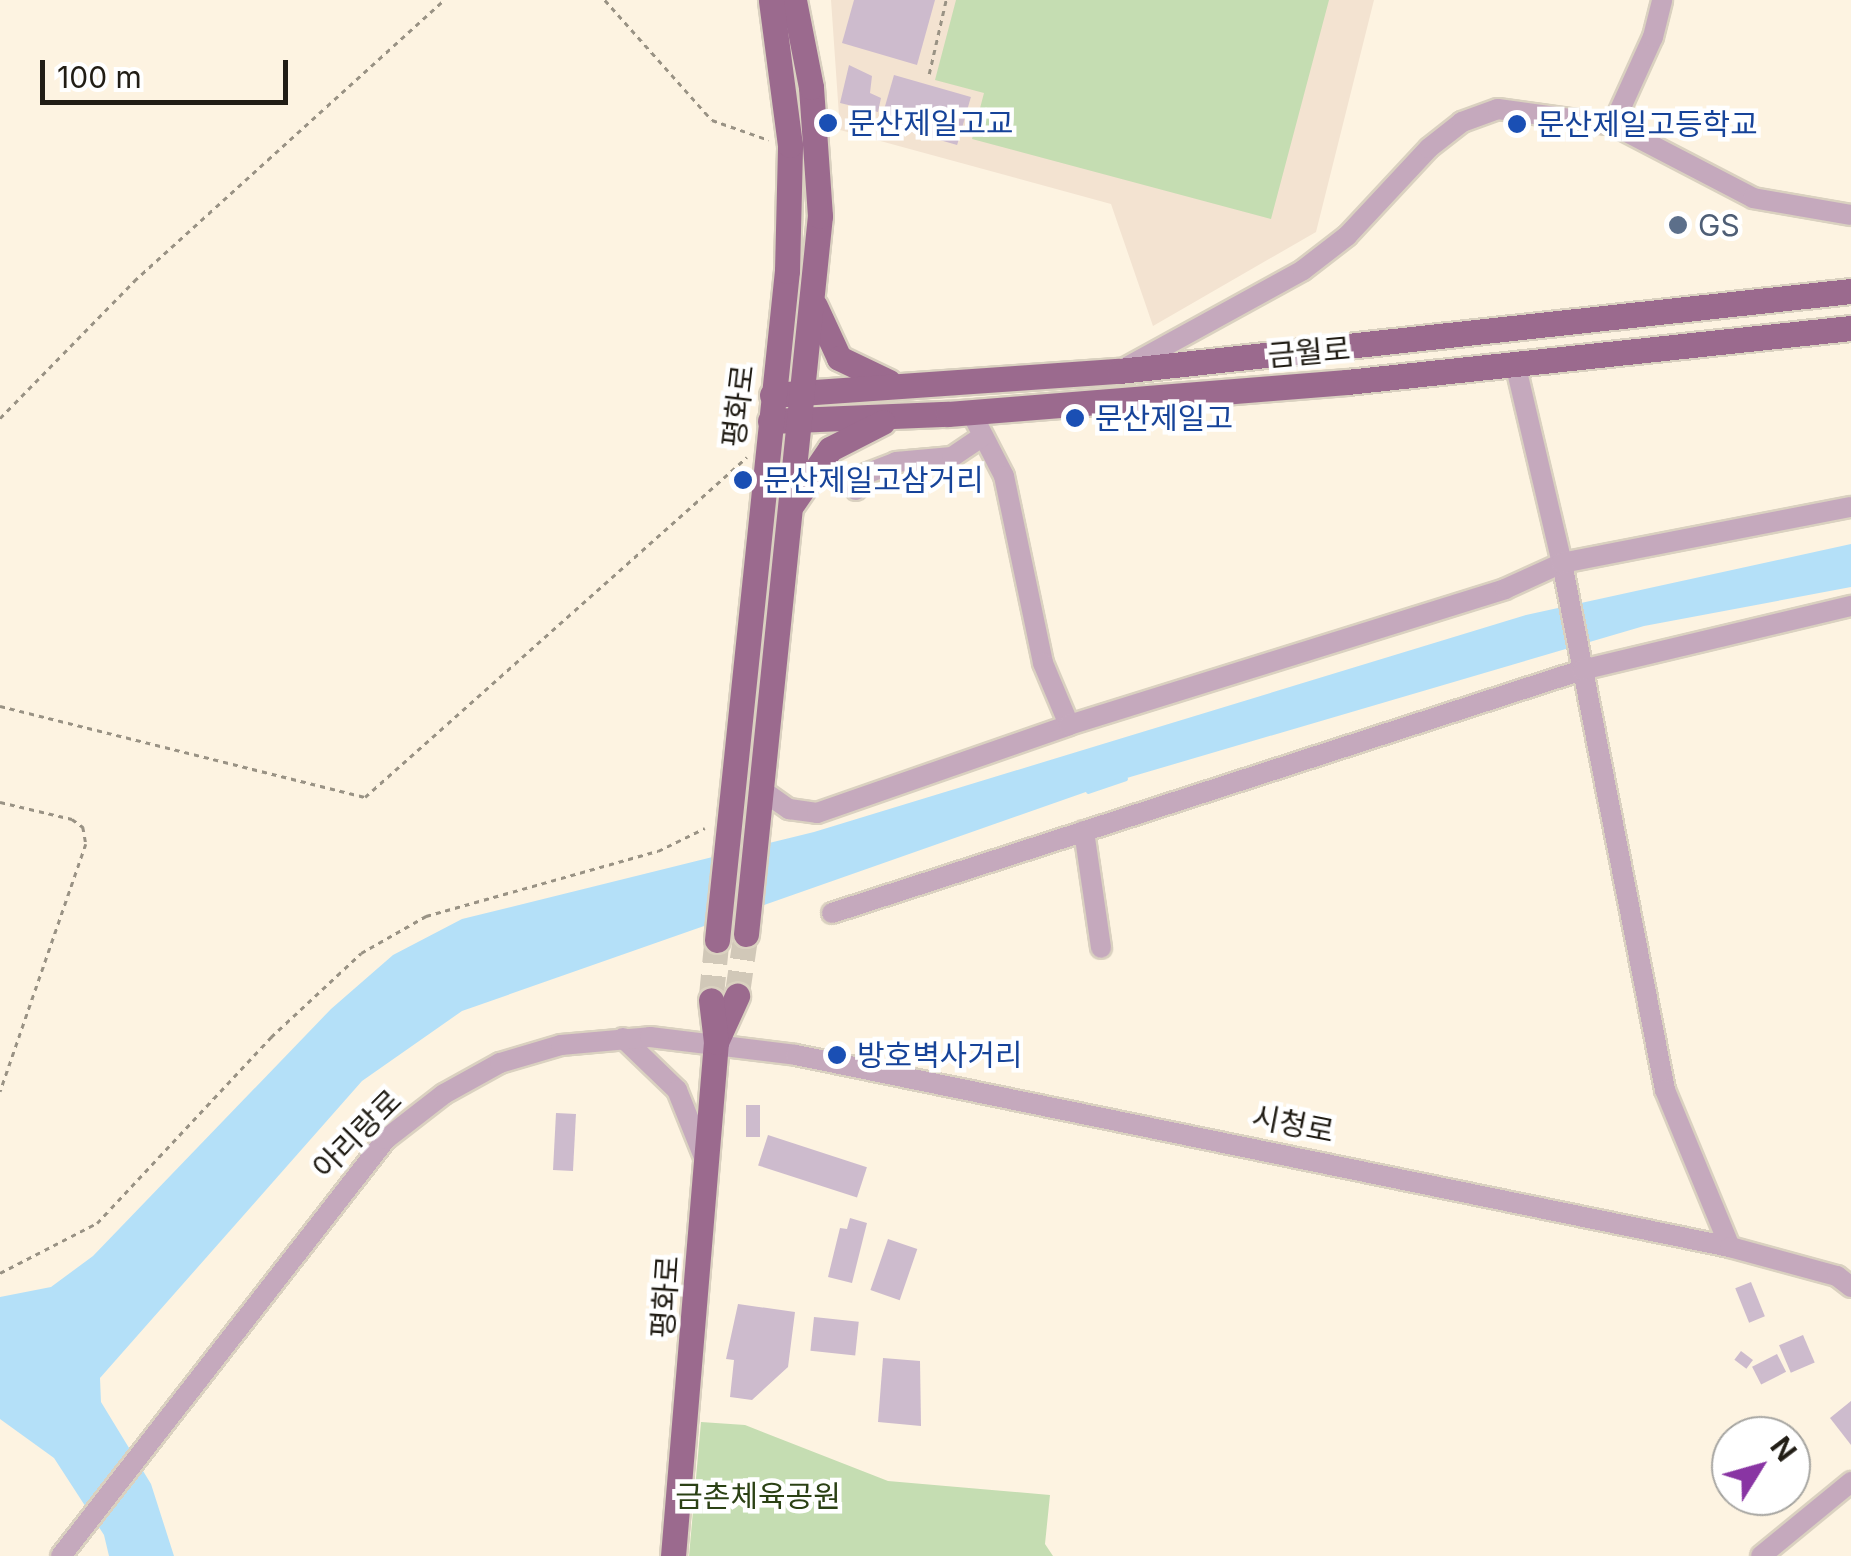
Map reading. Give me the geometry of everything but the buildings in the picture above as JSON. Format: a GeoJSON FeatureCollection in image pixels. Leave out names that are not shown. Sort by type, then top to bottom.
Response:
{"type":"FeatureCollection","features":[{"type":"Feature","properties":{"kind":"main road","name":"평화로"},"geometry":{"type":"LineString","coordinates":[[717,940],[720,832],[787,271],[790,145],[771,0]]}},
{"type":"Feature","properties":{"kind":"main road","name":"평화로"},"geometry":{"type":"LineString","coordinates":[[746,934],[820,216],[817,143],[794,0]]}},
{"type":"Feature","properties":{"kind":"main road","name":"금월로"},"geometry":{"type":"LineString","coordinates":[[800,409],[904,386],[1119,371],[1851,291]]}},
{"type":"Feature","properties":{"kind":"main road"},"geometry":{"type":"LineString","coordinates":[[812,295],[839,358],[860,373],[904,386]]}},
{"type":"Feature","properties":{"kind":"main road","name":"금월로"},"geometry":{"type":"LineString","coordinates":[[771,408],[898,416],[971,412],[1851,328]]}},
{"type":"Feature","properties":{"kind":"main road"},"geometry":{"type":"LineString","coordinates":[[789,512],[830,449],[898,416]]}},
{"type":"Feature","properties":{"kind":"main road","name":"평화로"},"geometry":{"type":"LineString","coordinates":[[716,1042],[737,996]]}},
{"type":"Feature","properties":{"kind":"main road","name":"평화로"},"geometry":{"type":"LineString","coordinates":[[673,1556],[700,1284],[704,1157],[716,1042],[711,1000]]}},
{"type":"Feature","properties":{"kind":"street"},"geometry":{"type":"LineString","coordinates":[[1612,125],[1653,38],[1662,0]]}},
{"type":"Feature","properties":{"kind":"street"},"geometry":{"type":"LineString","coordinates":[[1119,371],[1303,270],[1347,236],[1462,122],[1498,108],[1612,125],[1753,198],[1851,215]]}},
{"type":"Feature","properties":{"kind":"street"},"geometry":{"type":"LineString","coordinates":[[1514,363],[1563,568],[1665,1090],[1730,1247]]}},
{"type":"Feature","properties":{"kind":"street"},"geometry":{"type":"LineString","coordinates":[[971,412],[1004,476],[1043,664],[1069,725]]}},
{"type":"Feature","properties":{"kind":"street"},"geometry":{"type":"LineString","coordinates":[[856,490],[868,473],[896,462],[952,457],[983,436]]}},
{"type":"Feature","properties":{"kind":"street"},"geometry":{"type":"LineString","coordinates":[[762,791],[789,810],[817,812],[1069,725],[1563,568],[1851,507]]}},
{"type":"Feature","properties":{"kind":"street"},"geometry":{"type":"LineString","coordinates":[[832,912],[1581,666],[1851,606]]}},
{"type":"Feature","properties":{"kind":"street"},"geometry":{"type":"LineString","coordinates":[[1084,831],[1101,948]]}},
{"type":"Feature","properties":{"kind":"street"},"geometry":{"type":"LineString","coordinates":[[623,1038],[677,1090],[704,1157]]}},
{"type":"Feature","properties":{"kind":"street","name":"아리랑로"},"geometry":{"type":"LineString","coordinates":[[65,1551],[344,1185],[409,1119],[500,1063],[560,1045],[623,1038],[716,1042]]}},
{"type":"Feature","properties":{"kind":"street","name":"시청로"},"geometry":{"type":"LineString","coordinates":[[716,1042],[1730,1247],[1837,1276],[1851,1287]]}},
{"type":"Feature","properties":{"kind":"street"},"geometry":{"type":"LineString","coordinates":[[1761,1556],[1851,1482]]}},
{"type":"Feature","properties":{"kind":"path"},"geometry":{"type":"LineString","coordinates":[[0,418],[134,281],[444,0]]}},
{"type":"Feature","properties":{"kind":"path"},"geometry":{"type":"LineString","coordinates":[[605,0],[712,120],[790,145]]}},
{"type":"Feature","properties":{"kind":"path"},"geometry":{"type":"LineString","coordinates":[[929,74],[946,0]]}},
{"type":"Feature","properties":{"kind":"path"},"geometry":{"type":"LineString","coordinates":[[0,706],[365,797],[742,458],[765,455]]}},
{"type":"Feature","properties":{"kind":"path"},"geometry":{"type":"LineString","coordinates":[[0,802],[72,819],[83,827],[86,844],[0,1092]]}},
{"type":"Feature","properties":{"kind":"path"},"geometry":{"type":"LineString","coordinates":[[0,1273],[97,1222],[271,1038],[362,953],[426,916],[720,832]]}},
{"type":"Feature","properties":{"kind":"shaded area"},"geometry":{"type":"Polygon","coordinates":[[[831,0],[1374,0],[1316,232],[1153,326],[1111,204],[840,130],[831,0]]]}},
{"type":"Feature","properties":{"kind":"green space"},"geometry":{"type":"Polygon","coordinates":[[[956,0],[1329,0],[1271,219],[972,139],[984,93],[935,80],[956,0]]]}},
{"type":"Feature","properties":{"kind":"green space","name":"금촌체육공원"},"geometry":{"type":"Polygon","coordinates":[[[701,1422],[745,1425],[888,1481],[1050,1495],[1045,1544],[1053,1556],[689,1556],[701,1422]]]}},
{"type":"Feature","properties":{"kind":"water"},"geometry":{"type":"Polygon","coordinates":[[[1851,544],[1851,587],[1644,626],[1120,780],[462,1011],[362,1081],[100,1378],[101,1402],[151,1484],[174,1556],[109,1556],[104,1535],[54,1458],[0,1419],[0,1297],[51,1287],[93,1256],[331,1009],[393,955],[462,919],[814,832],[1526,615],[1851,544]]]}},
{"type":"Feature","properties":{"kind":"waterway"},"geometry":{"type":"LineString","coordinates":[[1088,791],[1125,778]]}},
{"type":"Feature","properties":{"kind":"tunnel"},"geometry":{"type":"LineString","coordinates":[[737,996],[746,934]]}},
{"type":"Feature","properties":{"kind":"tunnel"},"geometry":{"type":"LineString","coordinates":[[711,1000],[717,940]]}},
{"type":"Feature","properties":{"kind":"place","name":"문산제일고교"},"geometry":{"type":"Point","coordinates":[828,123]}},
{"type":"Feature","properties":{"kind":"place","name":"문산제일고등학교"},"geometry":{"type":"Point","coordinates":[1517,124]}},
{"type":"Feature","properties":{"kind":"place","name":"GS"},"geometry":{"type":"Point","coordinates":[1678,225]}},
{"type":"Feature","properties":{"kind":"place","name":"문산제일고"},"geometry":{"type":"Point","coordinates":[1075,418]}},
{"type":"Feature","properties":{"kind":"place","name":"문산제일고삼거리"},"geometry":{"type":"Point","coordinates":[743,480]}},
{"type":"Feature","properties":{"kind":"place","name":"방호벽사거리"},"geometry":{"type":"Point","coordinates":[837,1055]}}]}
